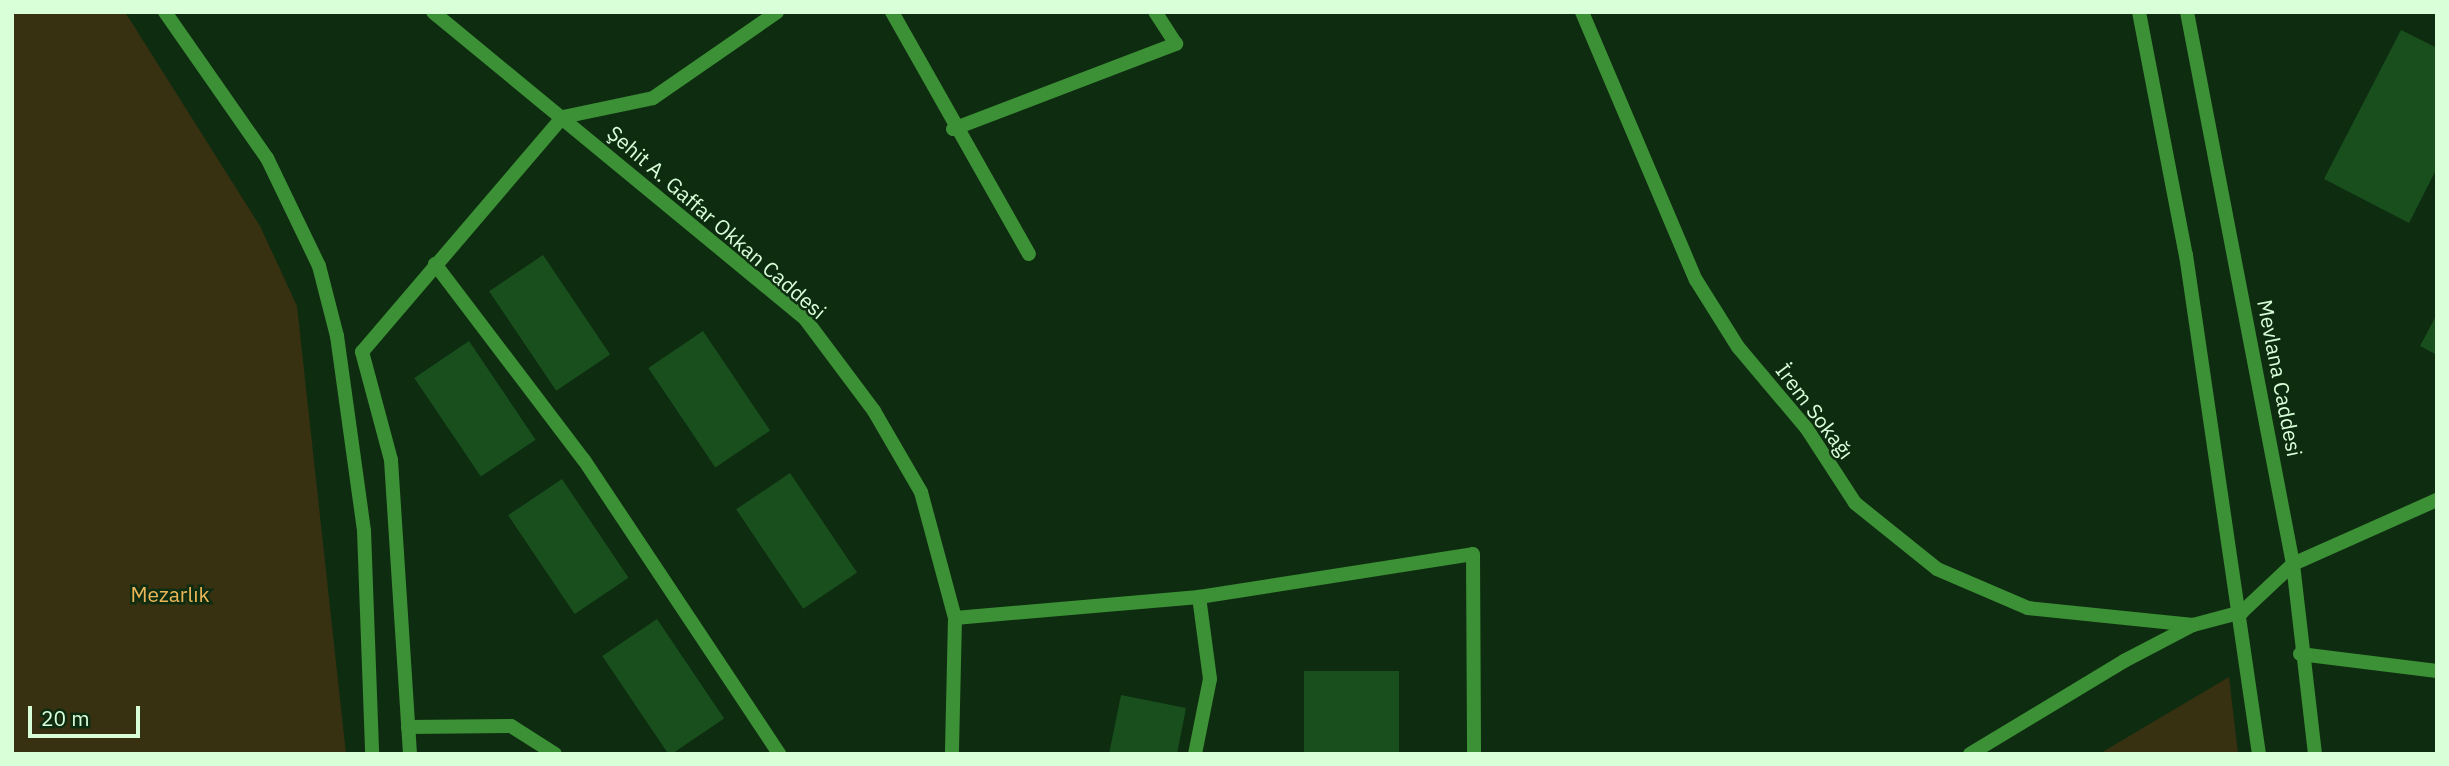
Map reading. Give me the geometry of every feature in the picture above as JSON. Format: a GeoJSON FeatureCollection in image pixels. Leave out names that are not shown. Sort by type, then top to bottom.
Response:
{"type":"FeatureCollection","features":[{"type":"Feature","properties":{"kind":"street"},"geometry":{"type":"LineString","coordinates":[[165,12],[267,158],[319,266],[337,336],[364,531],[372,754]]}},
{"type":"Feature","properties":{"kind":"street","name":"Şehit A. Gaffar Okkan Caddesi"},"geometry":{"type":"LineString","coordinates":[[433,12],[806,320],[874,411],[921,492],[955,618],[952,754]]}},
{"type":"Feature","properties":{"kind":"street"},"geometry":{"type":"LineString","coordinates":[[410,754],[391,460],[362,352],[563,117],[653,98],[777,12]]}},
{"type":"Feature","properties":{"kind":"street"},"geometry":{"type":"LineString","coordinates":[[892,12],[953,129],[1029,254]]}},
{"type":"Feature","properties":{"kind":"street"},"geometry":{"type":"LineString","coordinates":[[953,129],[1176,44],[1155,12]]}},
{"type":"Feature","properties":{"kind":"street","name":"İrem Sokağı"},"geometry":{"type":"LineString","coordinates":[[1581,12],[1696,280],[1738,347],[1807,429],[1855,503],[1937,569],[2028,608],[2193,625]]}},
{"type":"Feature","properties":{"kind":"street"},"geometry":{"type":"LineString","coordinates":[[2139,12],[2242,612],[2259,754]]}},
{"type":"Feature","properties":{"kind":"street","name":"Mevlana Caddesi"},"geometry":{"type":"LineString","coordinates":[[2186,12],[2293,564],[2300,654],[2315,754]]}},
{"type":"Feature","properties":{"kind":"street"},"geometry":{"type":"LineString","coordinates":[[435,264],[584,460],[779,754]]}},
{"type":"Feature","properties":{"kind":"street"},"geometry":{"type":"LineString","coordinates":[[1969,754],[2193,625],[2242,612],[2293,564],[2437,500]]}},
{"type":"Feature","properties":{"kind":"street"},"geometry":{"type":"LineString","coordinates":[[955,618],[1199,597],[1474,554],[1474,754]]}},
{"type":"Feature","properties":{"kind":"street"},"geometry":{"type":"LineString","coordinates":[[1195,754],[1210,679],[1199,597]]}},
{"type":"Feature","properties":{"kind":"street"},"geometry":{"type":"LineString","coordinates":[[2300,654],[2437,671]]}},
{"type":"Feature","properties":{"kind":"street"},"geometry":{"type":"LineString","coordinates":[[408,727],[510,726],[555,754]]}},
{"type":"Feature","properties":{"kind":"green space","name":"Mezarlık"},"geometry":{"type":"Polygon","coordinates":[[[12,12],[125,12],[260,226],[297,306],[346,754],[12,754],[12,12]]]}},
{"type":"Feature","properties":{"kind":"green space"},"geometry":{"type":"Polygon","coordinates":[[[2229,677],[2238,754],[2099,754],[2229,677]]]}},
{"type":"Feature","properties":{"kind":"building"},"geometry":{"type":"Polygon","coordinates":[[[2401,30],[2437,48],[2437,168],[2409,223],[2324,179],[2401,30]]]}},
{"type":"Feature","properties":{"kind":"building"},"geometry":{"type":"Polygon","coordinates":[[[543,255],[610,354],[556,391],[489,291],[543,255]]]}},
{"type":"Feature","properties":{"kind":"building"},"geometry":{"type":"Polygon","coordinates":[[[2437,314],[2437,355],[2420,346],[2437,314]]]}},
{"type":"Feature","properties":{"kind":"building"},"geometry":{"type":"Polygon","coordinates":[[[703,331],[770,430],[715,467],[648,368],[703,331]]]}},
{"type":"Feature","properties":{"kind":"building"},"geometry":{"type":"Polygon","coordinates":[[[469,341],[536,440],[481,477],[414,378],[469,341]]]}},
{"type":"Feature","properties":{"kind":"building"},"geometry":{"type":"Polygon","coordinates":[[[790,473],[857,572],[803,609],[736,509],[790,473]]]}},
{"type":"Feature","properties":{"kind":"building"},"geometry":{"type":"Polygon","coordinates":[[[562,479],[629,578],[575,614],[508,515],[562,479]]]}},
{"type":"Feature","properties":{"kind":"building"},"geometry":{"type":"Polygon","coordinates":[[[657,619],[724,718],[668,754],[602,656],[657,619]]]}},
{"type":"Feature","properties":{"kind":"building"},"geometry":{"type":"Polygon","coordinates":[[[1304,671],[1399,671],[1399,754],[1304,754],[1304,671]]]}},
{"type":"Feature","properties":{"kind":"building"},"geometry":{"type":"Polygon","coordinates":[[[1121,695],[1186,708],[1177,754],[1109,754],[1121,695]]]}}]}
